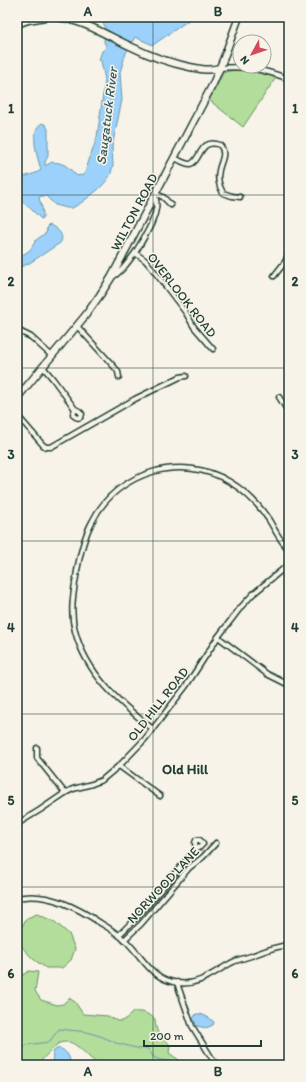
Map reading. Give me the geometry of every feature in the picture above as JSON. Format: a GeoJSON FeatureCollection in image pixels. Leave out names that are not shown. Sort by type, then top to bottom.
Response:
{"type":"FeatureCollection","features":[{"type":"Feature","properties":{"kind":"main road"},"geometry":{"type":"LineString","coordinates":[[17,24],[28,20],[45,17]]}},
{"type":"Feature","properties":{"kind":"main road"},"geometry":{"type":"LineString","coordinates":[[58,17],[78,21],[157,58],[184,66],[209,70],[220,68]]}},
{"type":"Feature","properties":{"kind":"main road","name":"WILTON ROAD"},"geometry":{"type":"LineString","coordinates":[[17,398],[77,326],[111,278],[220,68],[239,17]]}},
{"type":"Feature","properties":{"kind":"street"},"geometry":{"type":"LineString","coordinates":[[220,68],[254,68],[268,71],[289,79]]}},
{"type":"Feature","properties":{"kind":"street"},"geometry":{"type":"LineString","coordinates":[[174,158],[190,164],[206,146],[214,143],[220,145],[222,147],[223,154],[219,170],[219,186],[223,193],[240,197]]}},
{"type":"Feature","properties":{"kind":"street"},"geometry":{"type":"LineString","coordinates":[[155,195],[163,197],[171,205]]}},
{"type":"Feature","properties":{"kind":"street","name":"OVERLOOK ROAD"},"geometry":{"type":"LineString","coordinates":[[111,278],[122,270],[145,237],[153,219],[156,202],[155,195]]}},
{"type":"Feature","properties":{"kind":"street","name":"OVERLOOK ROAD"},"geometry":{"type":"LineString","coordinates":[[135,253],[145,260],[151,267],[186,313],[196,330],[213,349]]}},
{"type":"Feature","properties":{"kind":"street"},"geometry":{"type":"LineString","coordinates":[[274,276],[285,262],[289,253]]}},
{"type":"Feature","properties":{"kind":"street"},"geometry":{"type":"LineString","coordinates":[[77,326],[117,370],[119,377]]}},
{"type":"Feature","properties":{"kind":"street"},"geometry":{"type":"LineString","coordinates":[[17,330],[31,336],[52,356]]}},
{"type":"Feature","properties":{"kind":"street"},"geometry":{"type":"LineString","coordinates":[[43,367],[75,410]]}},
{"type":"Feature","properties":{"kind":"street"},"geometry":{"type":"LineString","coordinates":[[17,415],[42,445],[51,447],[135,399],[180,377],[186,376]]}},
{"type":"Feature","properties":{"kind":"street"},"geometry":{"type":"LineString","coordinates":[[279,397],[289,413]]}},
{"type":"Feature","properties":{"kind":"street"},"geometry":{"type":"LineString","coordinates":[[153,729],[126,707],[106,687],[86,659],[75,631],[72,605],[80,559],[87,533],[92,521],[102,506],[125,485],[137,478],[161,469],[174,468],[203,470],[226,480],[245,493],[264,513],[289,550]]}},
{"type":"Feature","properties":{"kind":"street","name":"OLD HILL ROAD"},"geometry":{"type":"LineString","coordinates":[[17,824],[65,793],[99,782],[119,766],[153,729],[193,676],[218,637],[241,607],[249,598],[289,564]]}},
{"type":"Feature","properties":{"kind":"street"},"geometry":{"type":"LineString","coordinates":[[218,637],[266,674],[289,685]]}},
{"type":"Feature","properties":{"kind":"street"},"geometry":{"type":"LineString","coordinates":[[37,748],[36,758],[65,793]]}},
{"type":"Feature","properties":{"kind":"street"},"geometry":{"type":"LineString","coordinates":[[119,766],[160,796]]}},
{"type":"Feature","properties":{"kind":"street","name":"NORWOOD LANE"},"geometry":{"type":"LineString","coordinates":[[124,940],[141,924],[189,868],[203,857],[216,843]]}},
{"type":"Feature","properties":{"kind":"street"},"geometry":{"type":"LineString","coordinates":[[119,935],[138,916],[196,849]]}},
{"type":"Feature","properties":{"kind":"street"},"geometry":{"type":"LineString","coordinates":[[17,898],[27,896],[38,897],[66,904],[85,913],[119,935],[152,972],[163,978],[178,982],[200,980],[235,962],[272,948],[289,945]]}},
{"type":"Feature","properties":{"kind":"street"},"geometry":{"type":"LineString","coordinates":[[178,982],[190,1022],[216,1065]]}},
{"type":"Feature","properties":{"kind":"green space"},"geometry":{"type":"Polygon","coordinates":[[[232,71],[232,74],[269,74],[277,76],[243,127],[209,100],[223,73],[232,71]]]}},
{"type":"Feature","properties":{"kind":"green space"},"geometry":{"type":"Polygon","coordinates":[[[37,914],[55,922],[69,934],[75,949],[71,960],[62,968],[46,968],[33,959],[22,947],[19,931],[27,918],[37,914]]]}},
{"type":"Feature","properties":{"kind":"green space"},"geometry":{"type":"Polygon","coordinates":[[[29,971],[38,972],[35,991],[41,1000],[57,1005],[63,1004],[69,998],[75,1002],[83,1014],[108,1016],[117,1021],[122,1021],[133,1012],[142,1012],[150,1015],[155,1019],[156,1029],[158,1032],[170,1045],[169,1053],[179,1060],[182,1065],[104,1066],[92,1060],[75,1045],[66,1042],[57,1045],[44,1057],[39,1065],[17,1065],[17,979],[29,971]]]}},
{"type":"Feature","properties":{"kind":"water","name":"Saugatuck River"},"geometry":{"type":"Polygon","coordinates":[[[103,17],[193,17],[153,45],[135,37],[126,53],[120,72],[122,100],[112,147],[113,165],[108,179],[99,189],[72,208],[55,205],[46,196],[40,196],[39,199],[42,206],[43,216],[41,219],[29,207],[17,199],[17,179],[41,170],[36,152],[35,139],[38,127],[42,123],[46,125],[48,129],[48,156],[45,165],[52,162],[62,164],[69,168],[77,176],[82,176],[85,172],[97,137],[105,80],[101,61],[99,60],[102,51],[106,46],[104,42],[105,26],[101,21],[103,17]]]}},
{"type":"Feature","properties":{"kind":"water"},"geometry":{"type":"Polygon","coordinates":[[[49,225],[57,229],[61,234],[62,240],[60,243],[28,264],[17,268],[17,253],[21,256],[30,250],[36,240],[47,232],[46,228],[49,225]]]}},
{"type":"Feature","properties":{"kind":"water"},"geometry":{"type":"Polygon","coordinates":[[[196,1014],[201,1014],[208,1017],[214,1022],[213,1025],[206,1028],[197,1026],[193,1019],[196,1014]]]}},
{"type":"Feature","properties":{"kind":"water"},"geometry":{"type":"Polygon","coordinates":[[[60,1048],[68,1055],[70,1065],[49,1065],[52,1060],[53,1052],[60,1048]]]}},
{"type":"Feature","properties":{"kind":"waterway"},"geometry":{"type":"LineString","coordinates":[[17,1055],[26,1045],[49,1042],[59,1029],[87,1032],[116,1043],[140,1049],[148,1049],[157,1059],[174,1062],[179,1065]]}},
{"type":"Feature","properties":{"kind":"district","name":"Old Hill"},"geometry":{"type":"Point","coordinates":[185,769]}}]}
